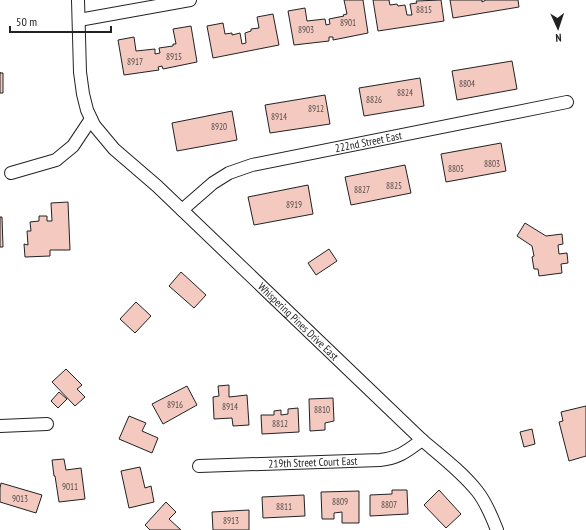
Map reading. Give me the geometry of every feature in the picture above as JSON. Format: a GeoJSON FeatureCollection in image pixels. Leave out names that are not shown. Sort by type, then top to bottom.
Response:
{"type":"FeatureCollection","features":[{"type":"Feature","properties":{"kind":"street","name":"Whispering Pines Drive East"},"geometry":{"type":"LineString","coordinates":[[78,0],[82,94],[94,125],[114,149],[182,210],[477,491],[486,504],[497,530]]}},
{"type":"Feature","properties":{"kind":"street"},"geometry":{"type":"LineString","coordinates":[[78,20],[190,0]]}},
{"type":"Feature","properties":{"kind":"street","name":"222nd Street East"},"geometry":{"type":"LineString","coordinates":[[182,210],[218,180],[229,173],[252,165],[567,102]]}},
{"type":"Feature","properties":{"kind":"street"},"geometry":{"type":"LineString","coordinates":[[11,173],[56,160],[73,146],[91,119]]}},
{"type":"Feature","properties":{"kind":"street"},"geometry":{"type":"LineString","coordinates":[[0,426],[47,424]]}},
{"type":"Feature","properties":{"kind":"street","name":"219th Street Court East"},"geometry":{"type":"LineString","coordinates":[[198,466],[386,460],[392,459],[406,452],[422,440]]}},
{"type":"Feature","properties":{"kind":"building"},"geometry":{"type":"Polygon","coordinates":[[[344,0],[363,0],[368,33],[333,40],[333,37],[329,37],[329,41],[294,45],[288,11],[305,8],[307,21],[325,19],[326,25],[330,24],[329,19],[347,14],[344,0]]]}},
{"type":"Feature","properties":{"kind":"building"},"geometry":{"type":"Polygon","coordinates":[[[373,0],[389,0],[390,5],[405,5],[407,15],[412,15],[410,4],[417,3],[416,1],[441,0],[444,21],[378,31],[373,0]]]}},
{"type":"Feature","properties":{"kind":"building"},"geometry":{"type":"Polygon","coordinates":[[[450,0],[482,0],[482,2],[486,0],[518,0],[519,7],[453,18],[450,0]]]}},
{"type":"Feature","properties":{"kind":"building"},"geometry":{"type":"Polygon","coordinates":[[[273,14],[279,45],[213,58],[207,26],[223,23],[225,34],[232,33],[232,35],[240,33],[242,44],[246,43],[245,33],[251,31],[251,29],[259,28],[257,17],[273,14]]]}},
{"type":"Feature","properties":{"kind":"building"},"geometry":{"type":"Polygon","coordinates":[[[191,26],[197,62],[163,69],[162,66],[158,67],[159,70],[124,75],[118,40],[134,37],[136,51],[155,49],[155,54],[160,53],[159,48],[173,46],[173,44],[176,44],[173,29],[191,26]]]}},
{"type":"Feature","properties":{"kind":"building"},"geometry":{"type":"Polygon","coordinates":[[[512,61],[517,89],[457,100],[452,71],[512,61]]]}},
{"type":"Feature","properties":{"kind":"building"},"geometry":{"type":"Polygon","coordinates":[[[0,73],[3,73],[3,93],[0,93],[0,73]]]}},
{"type":"Feature","properties":{"kind":"building"},"geometry":{"type":"Polygon","coordinates":[[[420,78],[424,106],[364,116],[359,88],[420,78]]]}},
{"type":"Feature","properties":{"kind":"building"},"geometry":{"type":"Polygon","coordinates":[[[325,95],[330,124],[270,133],[265,105],[325,95]]]}},
{"type":"Feature","properties":{"kind":"building"},"geometry":{"type":"Polygon","coordinates":[[[232,111],[237,140],[177,151],[172,123],[232,111]]]}},
{"type":"Feature","properties":{"kind":"building"},"geometry":{"type":"Polygon","coordinates":[[[501,143],[506,171],[446,182],[441,154],[501,143]]]}},
{"type":"Feature","properties":{"kind":"building"},"geometry":{"type":"Polygon","coordinates":[[[405,165],[411,193],[351,205],[345,177],[405,165]]]}},
{"type":"Feature","properties":{"kind":"building"},"geometry":{"type":"Polygon","coordinates":[[[308,185],[313,214],[254,225],[248,197],[308,185]]]}},
{"type":"Feature","properties":{"kind":"building"},"geometry":{"type":"Polygon","coordinates":[[[68,202],[70,250],[50,250],[50,256],[25,257],[24,244],[28,245],[27,231],[31,231],[30,222],[39,221],[39,216],[47,216],[47,221],[52,221],[51,203],[68,202]]]}},
{"type":"Feature","properties":{"kind":"building"},"geometry":{"type":"Polygon","coordinates":[[[0,217],[2,217],[3,247],[0,247],[0,217]]]}},
{"type":"Feature","properties":{"kind":"building"},"geometry":{"type":"Polygon","coordinates":[[[525,223],[546,236],[562,234],[563,244],[558,245],[559,254],[567,253],[568,263],[561,264],[562,273],[539,276],[538,269],[534,269],[532,246],[517,236],[525,223]]]}},
{"type":"Feature","properties":{"kind":"building"},"geometry":{"type":"Polygon","coordinates":[[[329,249],[337,261],[316,275],[308,263],[329,249]]]}},
{"type":"Feature","properties":{"kind":"building"},"geometry":{"type":"Polygon","coordinates":[[[181,272],[206,295],[194,308],[169,286],[181,272]]]}},
{"type":"Feature","properties":{"kind":"building"},"geometry":{"type":"Polygon","coordinates":[[[136,302],[151,316],[135,333],[120,319],[136,302]]]}},
{"type":"Feature","properties":{"kind":"building"},"geometry":{"type":"Polygon","coordinates":[[[66,369],[82,385],[77,389],[85,397],[75,406],[52,382],[66,369]]]}},
{"type":"Feature","properties":{"kind":"building"},"geometry":{"type":"Polygon","coordinates":[[[229,385],[229,397],[247,395],[249,425],[233,426],[232,418],[214,419],[213,397],[219,396],[218,386],[229,385]]]}},
{"type":"Feature","properties":{"kind":"building"},"geometry":{"type":"Polygon","coordinates":[[[187,386],[197,405],[163,424],[152,404],[187,386]]]}},
{"type":"Feature","properties":{"kind":"building"},"geometry":{"type":"Polygon","coordinates":[[[59,392],[67,399],[58,408],[51,401],[59,392]]]}},
{"type":"Feature","properties":{"kind":"building"},"geometry":{"type":"Polygon","coordinates":[[[333,398],[334,421],[325,423],[325,430],[310,431],[309,399],[333,398]]]}},
{"type":"Feature","properties":{"kind":"building"},"geometry":{"type":"Polygon","coordinates":[[[586,406],[586,456],[569,461],[559,422],[563,421],[561,412],[586,406]]]}},
{"type":"Feature","properties":{"kind":"building"},"geometry":{"type":"Polygon","coordinates":[[[298,408],[299,432],[262,434],[261,415],[274,415],[274,411],[281,410],[281,415],[288,414],[288,409],[298,408]]]}},
{"type":"Feature","properties":{"kind":"building"},"geometry":{"type":"Polygon","coordinates":[[[129,416],[146,423],[142,431],[158,438],[152,453],[119,439],[129,416]]]}},
{"type":"Feature","properties":{"kind":"building"},"geometry":{"type":"Polygon","coordinates":[[[532,429],[535,444],[524,447],[520,432],[532,429]]]}},
{"type":"Feature","properties":{"kind":"building"},"geometry":{"type":"Polygon","coordinates":[[[64,459],[66,470],[81,468],[85,499],[59,502],[52,460],[64,459]]]}},
{"type":"Feature","properties":{"kind":"building"},"geometry":{"type":"Polygon","coordinates":[[[140,467],[145,488],[151,486],[154,502],[129,508],[121,471],[140,467]]]}},
{"type":"Feature","properties":{"kind":"building"},"geometry":{"type":"Polygon","coordinates":[[[1,483],[42,495],[36,513],[0,502],[1,483]]]}},
{"type":"Feature","properties":{"kind":"building"},"geometry":{"type":"Polygon","coordinates":[[[392,490],[407,490],[408,514],[370,516],[370,495],[392,494],[392,490]]]}},
{"type":"Feature","properties":{"kind":"building"},"geometry":{"type":"Polygon","coordinates":[[[439,490],[461,514],[446,528],[424,505],[439,490]]]}},
{"type":"Feature","properties":{"kind":"building"},"geometry":{"type":"Polygon","coordinates":[[[359,491],[359,523],[342,523],[342,512],[334,513],[334,519],[322,519],[321,492],[359,491]]]}},
{"type":"Feature","properties":{"kind":"building"},"geometry":{"type":"Polygon","coordinates":[[[304,495],[305,516],[263,518],[262,497],[304,495]]]}},
{"type":"Feature","properties":{"kind":"building"},"geometry":{"type":"Polygon","coordinates":[[[166,502],[176,512],[169,519],[181,530],[150,530],[145,525],[166,502]]]}},
{"type":"Feature","properties":{"kind":"building"},"geometry":{"type":"Polygon","coordinates":[[[249,510],[249,530],[213,530],[212,512],[249,510]]]}}]}
